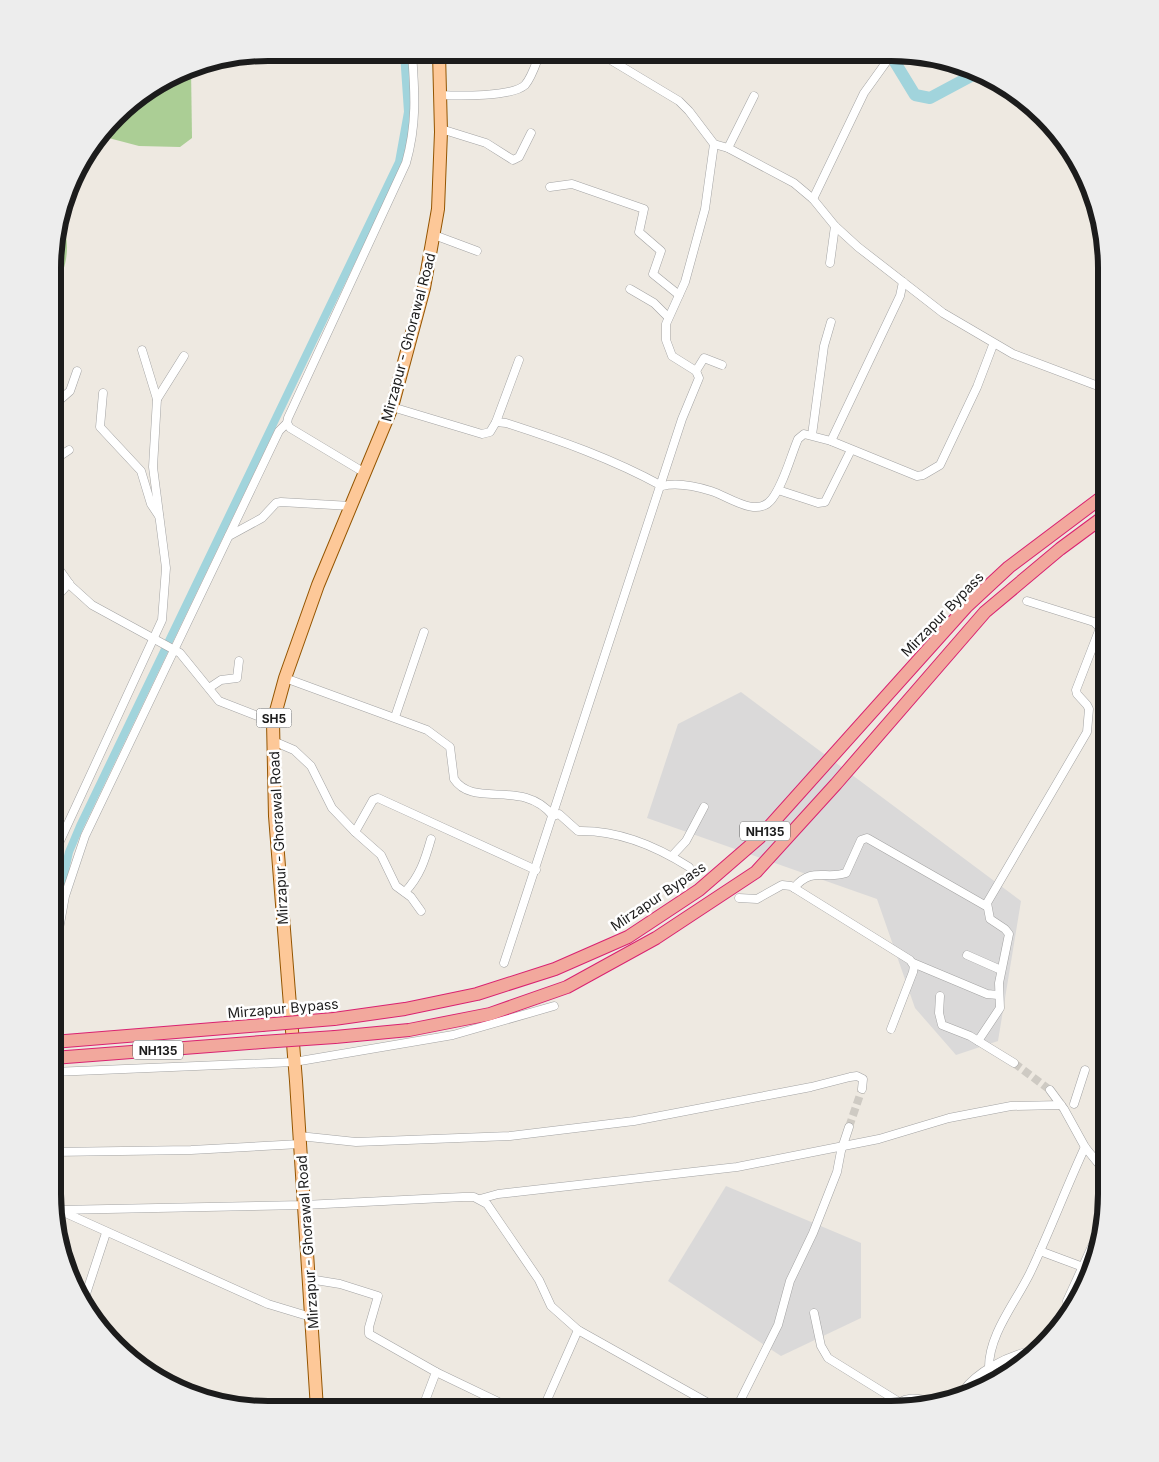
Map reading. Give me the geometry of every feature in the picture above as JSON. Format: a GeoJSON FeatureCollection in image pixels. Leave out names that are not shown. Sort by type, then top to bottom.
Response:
{"type":"FeatureCollection","features":[{"type":"Feature","properties":{"kind":"highway","name":"Mirzapur Bypass"},"geometry":{"type":"LineString","coordinates":[[61,1041],[334,1019],[405,1009],[477,994],[556,969],[628,937],[699,890],[759,838],[967,606],[1009,567],[1098,500]]}},
{"type":"Feature","properties":{"kind":"highway","name":"NH135"},"geometry":{"type":"LineString","coordinates":[[61,1057],[409,1030],[490,1014],[567,986],[656,938],[756,872],[836,784],[985,612],[1060,549],[1098,521]]}},
{"type":"Feature","properties":{"kind":"main road","name":"Mirzapur - Ghorawal Road"},"geometry":{"type":"LineString","coordinates":[[317,1401],[300,1140],[275,816],[273,722],[285,678],[318,585],[392,406],[424,288],[438,209],[439,61]]}},
{"type":"Feature","properties":{"kind":"street"},"geometry":{"type":"LineString","coordinates":[[61,918],[65,896],[85,836],[279,431],[287,423],[290,412],[406,163],[414,136],[416,112],[413,61]]}},
{"type":"Feature","properties":{"kind":"street"},"geometry":{"type":"LineString","coordinates":[[440,95],[471,96],[497,93],[521,87],[528,81],[537,61]]}},
{"type":"Feature","properties":{"kind":"street"},"geometry":{"type":"LineString","coordinates":[[611,61],[679,101],[714,144],[728,148],[786,178],[813,199],[835,226],[942,313],[993,345],[1067,376],[1098,386]]}},
{"type":"Feature","properties":{"kind":"street"},"geometry":{"type":"LineString","coordinates":[[813,199],[864,93],[887,61]]}},
{"type":"Feature","properties":{"kind":"street"},"geometry":{"type":"LineString","coordinates":[[728,148],[754,96]]}},
{"type":"Feature","properties":{"kind":"street"},"geometry":{"type":"LineString","coordinates":[[440,129],[486,144],[513,160],[519,157],[531,133]]}},
{"type":"Feature","properties":{"kind":"street"},"geometry":{"type":"LineString","coordinates":[[504,964],[662,486],[682,419],[699,378],[696,371],[672,356],[669,352],[664,330],[668,317],[680,295],[705,209],[714,144]]}},
{"type":"Feature","properties":{"kind":"street"},"geometry":{"type":"LineString","coordinates":[[550,187],[572,184],[644,209],[639,232],[661,251],[653,274],[680,295]]}},
{"type":"Feature","properties":{"kind":"street"},"geometry":{"type":"LineString","coordinates":[[830,263],[835,226]]}},
{"type":"Feature","properties":{"kind":"street"},"geometry":{"type":"LineString","coordinates":[[434,235],[477,251]]}},
{"type":"Feature","properties":{"kind":"street"},"geometry":{"type":"LineString","coordinates":[[831,440],[900,296],[903,282]]}},
{"type":"Feature","properties":{"kind":"street"},"geometry":{"type":"LineString","coordinates":[[630,289],[654,303],[668,317]]}},
{"type":"Feature","properties":{"kind":"street"},"geometry":{"type":"LineString","coordinates":[[812,435],[824,346],[831,322]]}},
{"type":"Feature","properties":{"kind":"street"},"geometry":{"type":"LineString","coordinates":[[496,422],[506,423],[582,450],[639,473],[662,486],[672,483],[697,487],[744,505],[760,507],[767,505],[778,490],[798,439],[804,434],[831,440],[851,450],[917,476],[936,469],[940,465],[977,387],[993,345]]}},
{"type":"Feature","properties":{"kind":"street"},"geometry":{"type":"LineString","coordinates":[[61,838],[157,640],[162,620],[166,568],[153,467],[158,399],[142,350]]}},
{"type":"Feature","properties":{"kind":"street"},"geometry":{"type":"LineString","coordinates":[[158,399],[184,356]]}},
{"type":"Feature","properties":{"kind":"street"},"geometry":{"type":"LineString","coordinates":[[696,371],[704,358],[722,365]]}},
{"type":"Feature","properties":{"kind":"street"},"geometry":{"type":"LineString","coordinates":[[392,406],[482,434],[490,432],[496,422],[519,360]]}},
{"type":"Feature","properties":{"kind":"street"},"geometry":{"type":"LineString","coordinates":[[61,398],[70,390],[77,371]]}},
{"type":"Feature","properties":{"kind":"street"},"geometry":{"type":"LineString","coordinates":[[103,392],[100,426],[141,471],[151,504],[160,517]]}},
{"type":"Feature","properties":{"kind":"street"},"geometry":{"type":"LineString","coordinates":[[287,423],[297,432],[365,473]]}},
{"type":"Feature","properties":{"kind":"street"},"geometry":{"type":"LineString","coordinates":[[61,455],[69,450]]}},
{"type":"Feature","properties":{"kind":"street"},"geometry":{"type":"LineString","coordinates":[[778,490],[818,503],[826,502],[851,450]]}},
{"type":"Feature","properties":{"kind":"street"},"geometry":{"type":"LineString","coordinates":[[229,536],[262,518],[276,503],[351,506]]}},
{"type":"Feature","properties":{"kind":"street"},"geometry":{"type":"LineString","coordinates":[[61,572],[69,583],[92,605],[182,655],[218,701],[273,722]]}},
{"type":"Feature","properties":{"kind":"street"},"geometry":{"type":"LineString","coordinates":[[61,592],[69,583]]}},
{"type":"Feature","properties":{"kind":"street"},"geometry":{"type":"LineString","coordinates":[[1027,601],[1098,624]]}},
{"type":"Feature","properties":{"kind":"street"},"geometry":{"type":"LineString","coordinates":[[395,717],[424,632]]}},
{"type":"Feature","properties":{"kind":"street"},"geometry":{"type":"LineString","coordinates":[[986,906],[1088,732],[1089,709],[1076,690],[1098,639]]}},
{"type":"Feature","properties":{"kind":"street"},"geometry":{"type":"LineString","coordinates":[[209,688],[221,680],[238,678],[239,662]]}},
{"type":"Feature","properties":{"kind":"street"},"geometry":{"type":"LineString","coordinates":[[285,678],[427,730],[446,742],[450,747],[454,779],[457,784],[478,792],[530,797],[544,804],[553,816]]}},
{"type":"Feature","properties":{"kind":"street"},"geometry":{"type":"LineString","coordinates":[[273,741],[294,750],[311,766],[332,808],[381,855],[396,886],[405,892],[421,910]]}},
{"type":"Feature","properties":{"kind":"street"},"geometry":{"type":"LineString","coordinates":[[355,832],[373,800],[378,798],[536,870]]}},
{"type":"Feature","properties":{"kind":"street"},"geometry":{"type":"LineString","coordinates":[[672,856],[686,841],[704,807]]}},
{"type":"Feature","properties":{"kind":"street"},"geometry":{"type":"LineString","coordinates":[[553,816],[559,814],[578,831],[594,831],[649,846],[672,856],[689,867]]}},
{"type":"Feature","properties":{"kind":"street"},"geometry":{"type":"LineString","coordinates":[[794,888],[800,880],[809,875],[846,872],[861,840],[867,838],[986,906],[990,919],[1009,934],[1001,970],[998,995],[1000,1008],[978,1041]]}},
{"type":"Feature","properties":{"kind":"street"},"geometry":{"type":"LineString","coordinates":[[405,892],[414,882],[424,864],[431,839]]}},
{"type":"Feature","properties":{"kind":"street"},"geometry":{"type":"LineString","coordinates":[[739,898],[762,898],[782,885],[794,888],[913,963],[987,994],[998,995]]}},
{"type":"Feature","properties":{"kind":"street"},"geometry":{"type":"LineString","coordinates":[[967,955],[1001,970]]}},
{"type":"Feature","properties":{"kind":"street"},"geometry":{"type":"LineString","coordinates":[[891,1028],[913,972],[913,963]]}},
{"type":"Feature","properties":{"kind":"street"},"geometry":{"type":"LineString","coordinates":[[940,996],[939,1013],[942,1026],[978,1041],[1014,1063]]}},
{"type":"Feature","properties":{"kind":"street"},"geometry":{"type":"LineString","coordinates":[[61,1072],[294,1062],[453,1035],[554,1006]]}},
{"type":"Feature","properties":{"kind":"street"},"geometry":{"type":"LineString","coordinates":[[1074,1104],[1085,1070]]}},
{"type":"Feature","properties":{"kind":"street"},"geometry":{"type":"LineString","coordinates":[[61,1152],[190,1150],[300,1140],[356,1142],[510,1136],[634,1121],[857,1076],[863,1079],[862,1089]]}},
{"type":"Feature","properties":{"kind":"street"},"geometry":{"type":"LineString","coordinates":[[1050,1090],[1098,1163]]}},
{"type":"Feature","properties":{"kind":"street"},"geometry":{"type":"LineString","coordinates":[[62,1209],[304,1205],[463,1197],[480,1199],[498,1194],[737,1167],[879,1139],[930,1122],[1011,1106],[1061,1105]]}},
{"type":"Feature","properties":{"kind":"street"},"geometry":{"type":"LineString","coordinates":[[740,1401],[778,1325],[790,1281],[814,1233],[837,1172],[849,1127]]}},
{"type":"Feature","properties":{"kind":"street"},"geometry":{"type":"LineString","coordinates":[[989,1370],[989,1360],[993,1345],[1040,1251],[1086,1147]]}},
{"type":"Feature","properties":{"kind":"street"},"geometry":{"type":"LineString","coordinates":[[480,1199],[487,1204],[539,1280],[551,1306],[578,1330],[705,1401]]}},
{"type":"Feature","properties":{"kind":"street"},"geometry":{"type":"LineString","coordinates":[[62,1212],[268,1304],[311,1317]]}},
{"type":"Feature","properties":{"kind":"street"},"geometry":{"type":"LineString","coordinates":[[87,1292],[106,1233]]}},
{"type":"Feature","properties":{"kind":"street"},"geometry":{"type":"LineString","coordinates":[[1040,1251],[1084,1268]]}},
{"type":"Feature","properties":{"kind":"street"},"geometry":{"type":"LineString","coordinates":[[309,1279],[340,1284],[378,1296],[369,1327],[369,1334],[436,1372],[496,1401]]}},
{"type":"Feature","properties":{"kind":"street"},"geometry":{"type":"LineString","coordinates":[[1067,1301],[1072,1293]]}},
{"type":"Feature","properties":{"kind":"street"},"geometry":{"type":"LineString","coordinates":[[814,1313],[820,1346],[828,1358],[890,1401]]}},
{"type":"Feature","properties":{"kind":"street"},"geometry":{"type":"LineString","coordinates":[[547,1401],[578,1330]]}},
{"type":"Feature","properties":{"kind":"street"},"geometry":{"type":"LineString","coordinates":[[968,1386],[976,1377],[1017,1354],[1023,1353]]}},
{"type":"Feature","properties":{"kind":"street"},"geometry":{"type":"LineString","coordinates":[[425,1401],[436,1372]]}},
{"type":"Feature","properties":{"kind":"shaded area"},"geometry":{"type":"Polygon","coordinates":[[[741,692],[1021,901],[998,1041],[956,1055],[915,1008],[877,899],[647,818],[678,724],[741,692]]]}},
{"type":"Feature","properties":{"kind":"shaded area"},"geometry":{"type":"Polygon","coordinates":[[[726,1186],[861,1243],[861,1318],[781,1356],[668,1281],[726,1186]]]}},
{"type":"Feature","properties":{"kind":"shaded area"},"geometry":{"type":"Polygon","coordinates":[[[758,1398],[766,1401],[752,1401],[758,1398]]]}},
{"type":"Feature","properties":{"kind":"green space"},"geometry":{"type":"Polygon","coordinates":[[[191,76],[192,138],[180,147],[139,146],[108,138],[142,104],[165,89],[191,76]]]}},
{"type":"Feature","properties":{"kind":"green space"},"geometry":{"type":"Polygon","coordinates":[[[64,232],[67,247],[61,275],[64,232]]]}},
{"type":"Feature","properties":{"kind":"waterway"},"geometry":{"type":"LineString","coordinates":[[61,888],[69,852],[80,826],[399,162],[408,112],[405,61]]}},
{"type":"Feature","properties":{"kind":"waterway"},"geometry":{"type":"LineString","coordinates":[[894,61],[915,95],[930,98],[970,77]]}},
{"type":"Feature","properties":{"kind":"tunnel"},"geometry":{"type":"LineString","coordinates":[[1014,1063],[1050,1090]]}},
{"type":"Feature","properties":{"kind":"tunnel"},"geometry":{"type":"LineString","coordinates":[[849,1127],[862,1089]]}}]}
